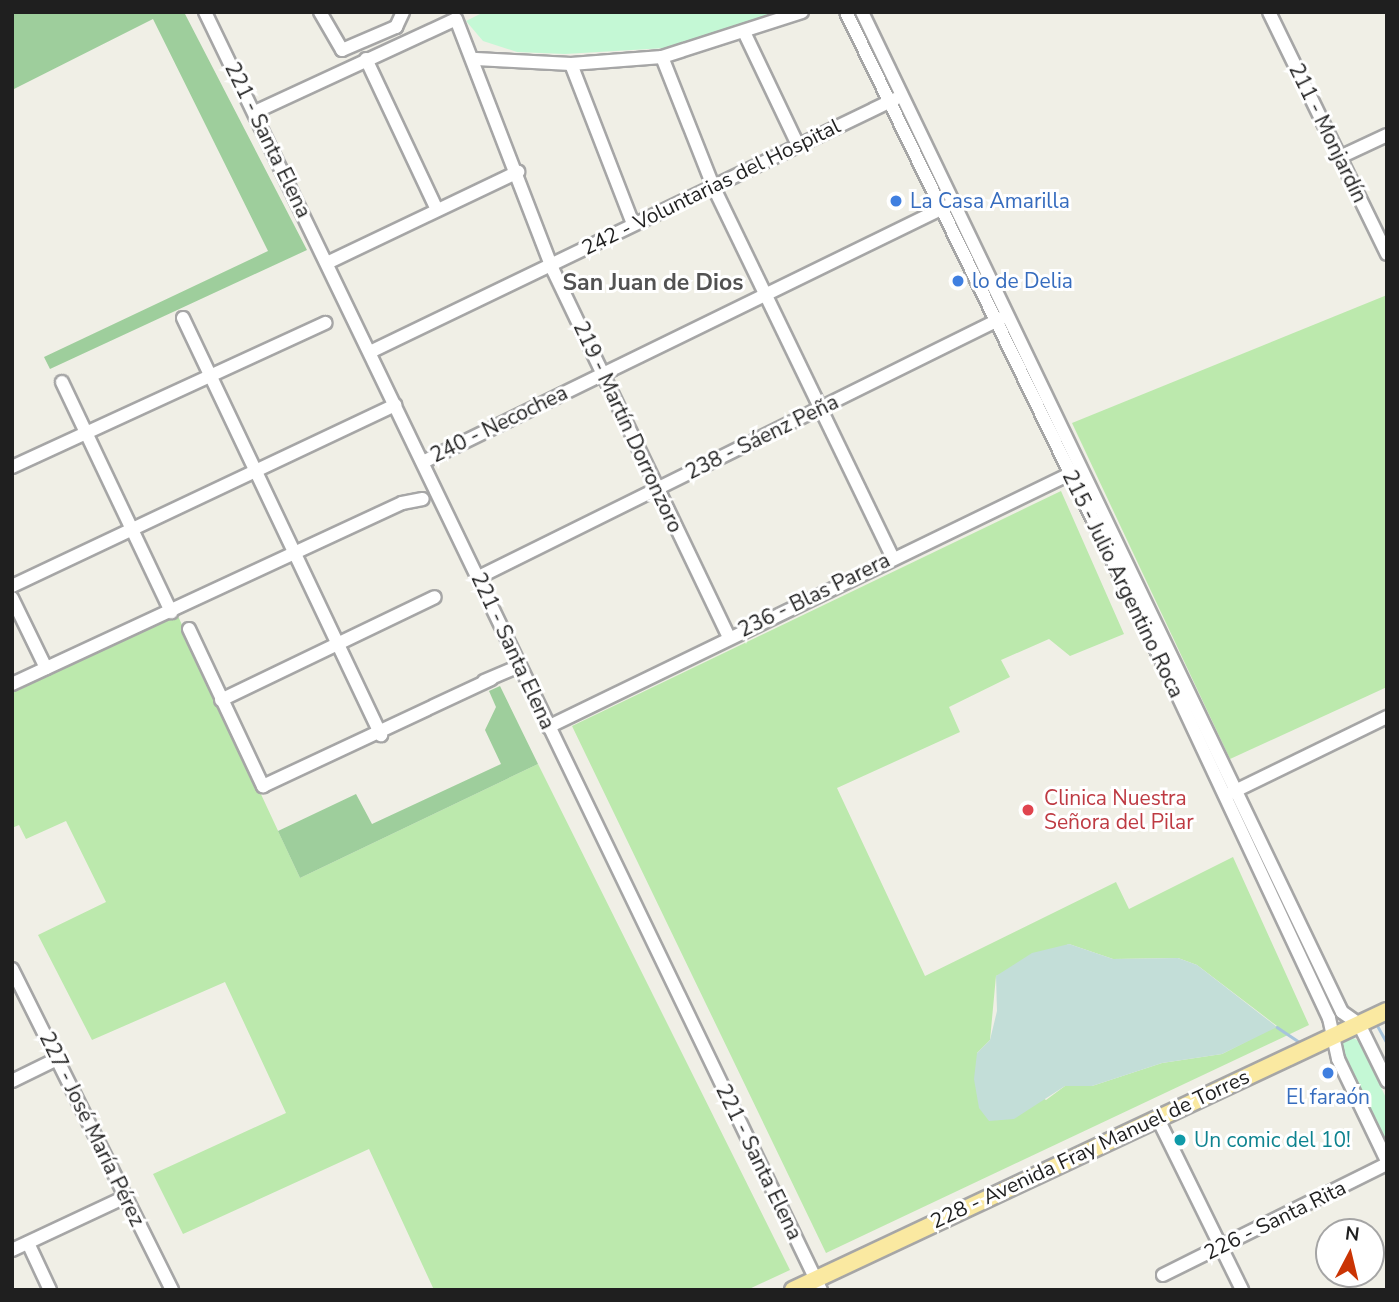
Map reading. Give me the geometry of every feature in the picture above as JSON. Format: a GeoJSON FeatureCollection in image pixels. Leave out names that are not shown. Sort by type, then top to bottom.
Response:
{"type":"FeatureCollection","features":[{"type":"Feature","properties":{"kind":"main road","name":"228 - Avenida Fray Manuel de Torres"},"geometry":{"type":"LineString","coordinates":[[793,1290],[819,1284],[1157,1117],[1387,1011]]}},
{"type":"Feature","properties":{"kind":"street","name":"221 - Santa Elena"},"geometry":{"type":"LineString","coordinates":[[205,12],[819,1284]]}},
{"type":"Feature","properties":{"kind":"street"},"geometry":{"type":"LineString","coordinates":[[320,12],[342,50],[396,27],[403,12]]}},
{"type":"Feature","properties":{"kind":"street"},"geometry":{"type":"LineString","coordinates":[[475,59],[571,64],[662,57],[745,34],[802,12]]}},
{"type":"Feature","properties":{"kind":"street","name":"215 - Julio Argentino Roca"},"geometry":{"type":"LineString","coordinates":[[846,12],[896,99],[1076,470],[1237,790],[1342,1012],[1359,1024],[1387,1081]]}},
{"type":"Feature","properties":{"kind":"street","name":"215 - Julio Argentino Roca"},"geometry":{"type":"LineString","coordinates":[[862,12],[896,99]]}},
{"type":"Feature","properties":{"kind":"street","name":"211 - Monjardín"},"geometry":{"type":"LineString","coordinates":[[1269,12],[1387,254]]}},
{"type":"Feature","properties":{"kind":"street","name":"219 - Martín Dorronzoro"},"geometry":{"type":"LineString","coordinates":[[366,59],[456,19],[475,59],[553,262],[602,373],[729,637]]}},
{"type":"Feature","properties":{"kind":"street"},"geometry":{"type":"LineString","coordinates":[[745,34],[798,145]]}},
{"type":"Feature","properties":{"kind":"street"},"geometry":{"type":"LineString","coordinates":[[662,57],[712,186],[893,558]]}},
{"type":"Feature","properties":{"kind":"street"},"geometry":{"type":"LineString","coordinates":[[255,112],[366,59],[436,208]]}},
{"type":"Feature","properties":{"kind":"street"},"geometry":{"type":"LineString","coordinates":[[571,64],[633,224]]}},
{"type":"Feature","properties":{"kind":"street","name":"242 - Voluntarias del Hospital"},"geometry":{"type":"LineString","coordinates":[[370,352],[896,99]]}},
{"type":"Feature","properties":{"kind":"street"},"geometry":{"type":"LineString","coordinates":[[1340,157],[1387,135]]}},
{"type":"Feature","properties":{"kind":"street"},"geometry":{"type":"LineString","coordinates":[[327,263],[436,208],[518,172]]}},
{"type":"Feature","properties":{"kind":"street","name":"240 - Necochea"},"geometry":{"type":"LineString","coordinates":[[423,462],[948,206]]}},
{"type":"Feature","properties":{"kind":"street"},"geometry":{"type":"LineString","coordinates":[[183,318],[380,732]]}},
{"type":"Feature","properties":{"kind":"street","name":"238 - Sáenz Peña"},"geometry":{"type":"LineString","coordinates":[[479,578],[1002,318]]}},
{"type":"Feature","properties":{"kind":"street"},"geometry":{"type":"LineString","coordinates":[[12,467],[325,323]]}},
{"type":"Feature","properties":{"kind":"street"},"geometry":{"type":"LineString","coordinates":[[62,382],[171,612]]}},
{"type":"Feature","properties":{"kind":"street"},"geometry":{"type":"LineString","coordinates":[[12,586],[395,405]]}},
{"type":"Feature","properties":{"kind":"street","name":"215 - Julio Argentino Roca"},"geometry":{"type":"LineString","coordinates":[[1076,470],[1224,797],[1329,1018],[1331,1035],[1387,1162]]}},
{"type":"Feature","properties":{"kind":"street","name":"236 - Blas Parera"},"geometry":{"type":"LineString","coordinates":[[548,726],[1076,470]]}},
{"type":"Feature","properties":{"kind":"street"},"geometry":{"type":"LineString","coordinates":[[12,684],[297,559],[402,503],[438,493]]}},
{"type":"Feature","properties":{"kind":"street"},"geometry":{"type":"LineString","coordinates":[[221,700],[435,597]]}},
{"type":"Feature","properties":{"kind":"street"},"geometry":{"type":"LineString","coordinates":[[12,598],[46,668]]}},
{"type":"Feature","properties":{"kind":"street"},"geometry":{"type":"LineString","coordinates":[[189,629],[254,777],[276,777],[380,732],[520,666]]}},
{"type":"Feature","properties":{"kind":"street"},"geometry":{"type":"LineString","coordinates":[[1224,797],[1387,717]]}},
{"type":"Feature","properties":{"kind":"street","name":"227 - José María Pérez"},"geometry":{"type":"LineString","coordinates":[[12,969],[172,1290]]}},
{"type":"Feature","properties":{"kind":"street"},"geometry":{"type":"LineString","coordinates":[[12,1081],[57,1059]]}},
{"type":"Feature","properties":{"kind":"street"},"geometry":{"type":"LineString","coordinates":[[1157,1117],[1242,1290]]}},
{"type":"Feature","properties":{"kind":"street","name":"226 - Santa Rita"},"geometry":{"type":"LineString","coordinates":[[1163,1275],[1387,1162]]}},
{"type":"Feature","properties":{"kind":"street"},"geometry":{"type":"LineString","coordinates":[[12,1250],[125,1197]]}},
{"type":"Feature","properties":{"kind":"street"},"geometry":{"type":"LineString","coordinates":[[28,1243],[50,1290]]}},
{"type":"Feature","properties":{"kind":"green space"},"geometry":{"type":"Polygon","coordinates":[[[12,12],[184,12],[307,250],[50,369],[44,357],[268,251],[153,19],[12,90],[12,12]]]}},
{"type":"Feature","properties":{"kind":"green space"},"geometry":{"type":"Polygon","coordinates":[[[484,12],[786,12],[682,47],[565,54],[517,52],[483,41],[466,21],[484,12]]]}},
{"type":"Feature","properties":{"kind":"green space"},"geometry":{"type":"Polygon","coordinates":[[[1387,295],[1387,687],[1230,759],[1072,423],[1387,295]]]}},
{"type":"Feature","properties":{"kind":"green space"},"geometry":{"type":"Polygon","coordinates":[[[1061,491],[1124,634],[1070,656],[1049,639],[1001,660],[1010,677],[949,707],[960,732],[837,788],[925,976],[1116,882],[1129,909],[1233,857],[1309,1025],[826,1253],[572,726],[1061,491]],[[1069,944],[996,976],[990,1040],[977,1053],[1046,1100],[1065,1086],[1092,1086],[1162,1063],[1222,1054],[1277,1026],[1197,965],[1178,958],[1113,959],[1069,944]]]}},
{"type":"Feature","properties":{"kind":"green space"},"geometry":{"type":"Polygon","coordinates":[[[177,614],[300,878],[538,764],[790,1270],[747,1290],[434,1290],[369,1149],[183,1234],[153,1174],[286,1113],[225,982],[92,1040],[38,935],[106,902],[66,821],[26,839],[19,825],[12,828],[12,692],[177,614]]]}},
{"type":"Feature","properties":{"kind":"green space"},"geometry":{"type":"Polygon","coordinates":[[[500,686],[538,764],[300,878],[278,831],[356,794],[372,824],[501,764],[485,730],[496,707],[489,691],[500,686]]]}},
{"type":"Feature","properties":{"kind":"green space"},"geometry":{"type":"Polygon","coordinates":[[[1349,1036],[1359,1041],[1387,1100],[1387,1153],[1340,1055],[1340,1041],[1349,1036]]]}},
{"type":"Feature","properties":{"kind":"shaded area"},"geometry":{"type":"Polygon","coordinates":[[[1069,944],[1113,959],[1178,958],[1197,965],[1277,1027],[1222,1054],[1162,1063],[1092,1086],[1065,1086],[1014,1119],[989,1121],[979,1108],[974,1079],[977,1053],[990,1040],[997,1011],[996,976],[1032,953],[1069,944]]]}},
{"type":"Feature","properties":{"kind":"waterway"},"geometry":{"type":"LineString","coordinates":[[1376,1023],[1387,1043]]}},
{"type":"Feature","properties":{"kind":"waterway"},"geometry":{"type":"LineString","coordinates":[[1277,1027],[1299,1042],[1327,1030]]}},
{"type":"Feature","properties":{"kind":"place","name":"La Casa Amarilla"},"geometry":{"type":"Point","coordinates":[896,201]}},
{"type":"Feature","properties":{"kind":"place","name":"lo de Delia"},"geometry":{"type":"Point","coordinates":[958,281]}},
{"type":"Feature","properties":{"kind":"place","name":"Clinica Nuestra Señora del Pilar"},"geometry":{"type":"Point","coordinates":[1028,810]}},
{"type":"Feature","properties":{"kind":"place","name":"El faraón"},"geometry":{"type":"Point","coordinates":[1328,1073]}},
{"type":"Feature","properties":{"kind":"place","name":"Un comic del 10!"},"geometry":{"type":"Point","coordinates":[1180,1140]}},
{"type":"Feature","properties":{"kind":"district","name":"San Juan de Dios"},"geometry":{"type":"Point","coordinates":[653,283]}}]}
